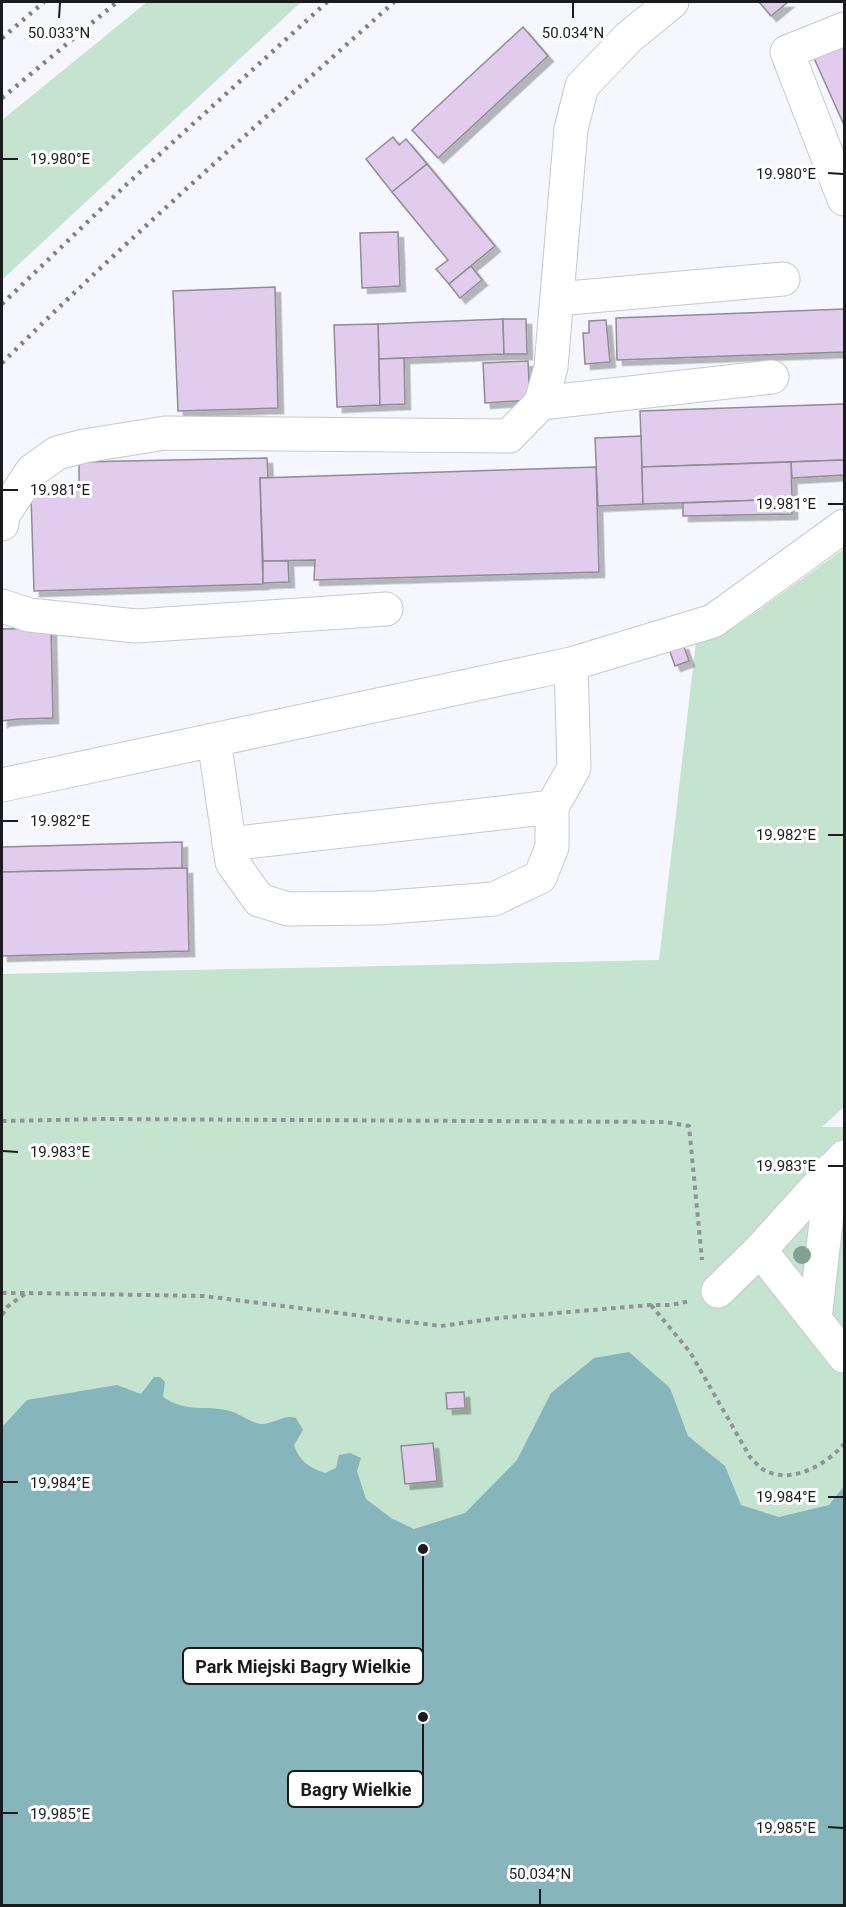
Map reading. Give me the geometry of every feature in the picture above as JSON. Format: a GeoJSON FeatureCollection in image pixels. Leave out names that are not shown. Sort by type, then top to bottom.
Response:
{"type":"FeatureCollection","features":[{"type":"Feature","properties":{"kind":"lane"},"geometry":{"type":"LineString","coordinates":[[2,524],[3,514],[32,471],[57,453],[84,446],[165,433],[509,436],[541,403],[552,367],[571,129],[582,86],[629,38],[672,2]]}},
{"type":"Feature","properties":{"kind":"lane"},"geometry":{"type":"LineString","coordinates":[[844,29],[787,52],[844,199]]}},
{"type":"Feature","properties":{"kind":"lane"},"geometry":{"type":"LineString","coordinates":[[557,299],[783,279]]}},
{"type":"Feature","properties":{"kind":"lane"},"geometry":{"type":"LineString","coordinates":[[541,403],[772,377]]}},
{"type":"Feature","properties":{"kind":"lane"},"geometry":{"type":"LineString","coordinates":[[2,785],[572,664],[713,621],[844,526]]}},
{"type":"Feature","properties":{"kind":"lane"},"geometry":{"type":"LineString","coordinates":[[2,606],[29,615],[136,626],[387,609]]}},
{"type":"Feature","properties":{"kind":"lane"},"geometry":{"type":"LineString","coordinates":[[214,740],[232,862],[259,900],[288,909],[377,908],[494,899],[540,877],[552,847],[552,807],[574,768],[572,664]]}},
{"type":"Feature","properties":{"kind":"lane"},"geometry":{"type":"LineString","coordinates":[[229,844],[552,807]]}},
{"type":"Feature","properties":{"kind":"lane"},"geometry":{"type":"LineString","coordinates":[[718,1291],[759,1250],[838,1163]]}},
{"type":"Feature","properties":{"kind":"lane"},"geometry":{"type":"LineString","coordinates":[[815,1319],[838,1163]]}},
{"type":"Feature","properties":{"kind":"lane"},"geometry":{"type":"LineString","coordinates":[[759,1250],[844,1356]]}},
{"type":"Feature","properties":{"kind":"path"},"geometry":{"type":"LineString","coordinates":[[2,1121],[106,1119],[653,1122],[689,1126],[703,1266],[718,1291],[703,1299],[671,1305],[499,1318],[441,1326],[204,1296],[2,1293]]}},
{"type":"Feature","properties":{"kind":"path"},"geometry":{"type":"LineString","coordinates":[[2,1315],[7,1307],[26,1293]]}},
{"type":"Feature","properties":{"kind":"path"},"geometry":{"type":"LineString","coordinates":[[650,1305],[690,1352],[750,1457],[763,1469],[784,1476],[801,1472],[825,1462],[844,1444]]}},
{"type":"Feature","properties":{"kind":"green space"},"geometry":{"type":"Polygon","coordinates":[[[147,2],[301,2],[2,280],[2,120],[147,2]]]}},
{"type":"Feature","properties":{"kind":"green space"},"geometry":{"type":"Polygon","coordinates":[[[844,549],[844,1107],[822,1127],[844,1127],[844,1905],[2,1905],[2,974],[659,960],[696,641],[732,629],[844,549]]]}},
{"type":"Feature","properties":{"kind":"water"},"geometry":{"type":"Polygon","coordinates":[[[629,1352],[670,1388],[688,1436],[725,1466],[741,1505],[779,1517],[829,1505],[844,1486],[844,1905],[2,1905],[2,1427],[27,1400],[117,1385],[141,1394],[154,1377],[160,1377],[165,1382],[163,1397],[180,1405],[226,1410],[260,1424],[287,1417],[296,1418],[303,1430],[294,1445],[306,1463],[325,1473],[336,1468],[339,1455],[350,1453],[361,1458],[357,1471],[366,1499],[391,1518],[414,1529],[465,1513],[517,1460],[551,1393],[594,1358],[629,1352]]]}},
{"type":"Feature","properties":{"kind":"building"},"geometry":{"type":"Polygon","coordinates":[[[759,2],[788,2],[771,16],[759,2]]]}},
{"type":"Feature","properties":{"kind":"building"},"geometry":{"type":"Polygon","coordinates":[[[523,27],[548,56],[438,158],[412,130],[523,27]]]}},
{"type":"Feature","properties":{"kind":"building"},"geometry":{"type":"Polygon","coordinates":[[[844,42],[844,125],[813,56],[844,42]]]}},
{"type":"Feature","properties":{"kind":"building"},"geometry":{"type":"Polygon","coordinates":[[[393,137],[399,145],[406,139],[427,164],[392,192],[366,159],[393,137]]]}},
{"type":"Feature","properties":{"kind":"building"},"geometry":{"type":"Polygon","coordinates":[[[427,164],[495,246],[449,284],[436,269],[448,260],[392,192],[427,164]]]}},
{"type":"Feature","properties":{"kind":"building"},"geometry":{"type":"Polygon","coordinates":[[[398,232],[400,286],[362,288],[360,233],[398,232]]]}},
{"type":"Feature","properties":{"kind":"building"},"geometry":{"type":"Polygon","coordinates":[[[471,266],[482,280],[460,298],[449,284],[471,266]]]}},
{"type":"Feature","properties":{"kind":"building"},"geometry":{"type":"Polygon","coordinates":[[[275,287],[278,408],[178,411],[173,291],[275,287]]]}},
{"type":"Feature","properties":{"kind":"building"},"geometry":{"type":"Polygon","coordinates":[[[844,309],[844,352],[617,360],[616,318],[844,309]]]}},
{"type":"Feature","properties":{"kind":"building"},"geometry":{"type":"Polygon","coordinates":[[[503,319],[504,354],[379,359],[378,324],[503,319]]]}},
{"type":"Feature","properties":{"kind":"building"},"geometry":{"type":"Polygon","coordinates":[[[503,319],[526,319],[527,354],[504,354],[503,319]]]}},
{"type":"Feature","properties":{"kind":"building"},"geometry":{"type":"Polygon","coordinates":[[[606,320],[610,362],[585,364],[583,333],[589,333],[589,321],[606,320]]]}},
{"type":"Feature","properties":{"kind":"building"},"geometry":{"type":"Polygon","coordinates":[[[378,324],[380,405],[337,407],[334,325],[378,324]]]}},
{"type":"Feature","properties":{"kind":"building"},"geometry":{"type":"Polygon","coordinates":[[[404,358],[405,404],[380,405],[379,359],[404,358]]]}},
{"type":"Feature","properties":{"kind":"building"},"geometry":{"type":"Polygon","coordinates":[[[528,361],[530,400],[485,403],[483,363],[528,361]]]}},
{"type":"Feature","properties":{"kind":"building"},"geometry":{"type":"Polygon","coordinates":[[[844,404],[844,460],[642,467],[640,411],[844,404]]]}},
{"type":"Feature","properties":{"kind":"building"},"geometry":{"type":"Polygon","coordinates":[[[641,436],[643,504],[598,506],[595,438],[641,436]]]}},
{"type":"Feature","properties":{"kind":"building"},"geometry":{"type":"Polygon","coordinates":[[[267,458],[268,478],[260,478],[263,584],[34,591],[31,496],[37,488],[79,486],[79,462],[267,458]]]}},
{"type":"Feature","properties":{"kind":"building"},"geometry":{"type":"Polygon","coordinates":[[[844,460],[844,475],[792,478],[791,462],[844,460]]]}},
{"type":"Feature","properties":{"kind":"building"},"geometry":{"type":"Polygon","coordinates":[[[791,462],[792,499],[643,504],[642,467],[791,462]]]}},
{"type":"Feature","properties":{"kind":"building"},"geometry":{"type":"Polygon","coordinates":[[[596,467],[599,572],[314,580],[315,560],[263,561],[260,478],[596,467]]]}},
{"type":"Feature","properties":{"kind":"building"},"geometry":{"type":"Polygon","coordinates":[[[792,499],[792,514],[683,516],[683,503],[792,499]]]}},
{"type":"Feature","properties":{"kind":"building"},"geometry":{"type":"Polygon","coordinates":[[[263,561],[288,561],[289,582],[263,583],[263,561]]]}},
{"type":"Feature","properties":{"kind":"building"},"geometry":{"type":"Polygon","coordinates":[[[51,628],[53,718],[2,721],[2,629],[51,628]]]}},
{"type":"Feature","properties":{"kind":"building"},"geometry":{"type":"Polygon","coordinates":[[[683,644],[689,661],[675,666],[669,649],[683,644]]]}},
{"type":"Feature","properties":{"kind":"building"},"geometry":{"type":"Polygon","coordinates":[[[182,842],[182,868],[2,872],[2,847],[182,842]]]}},
{"type":"Feature","properties":{"kind":"building"},"geometry":{"type":"Polygon","coordinates":[[[187,868],[189,951],[2,956],[2,872],[187,868]]]}},
{"type":"Feature","properties":{"kind":"building"},"geometry":{"type":"Polygon","coordinates":[[[464,1392],[465,1408],[447,1409],[446,1393],[464,1392]]]}},
{"type":"Feature","properties":{"kind":"building"},"geometry":{"type":"Polygon","coordinates":[[[433,1443],[437,1481],[405,1484],[401,1446],[433,1443]]]}},
{"type":"Feature","properties":{"kind":"railway"},"geometry":{"type":"LineString","coordinates":[[2,38],[44,2]]}},
{"type":"Feature","properties":{"kind":"railway"},"geometry":{"type":"LineString","coordinates":[[2,98],[117,2]]}},
{"type":"Feature","properties":{"kind":"railway"},"geometry":{"type":"LineString","coordinates":[[2,304],[127,184],[327,2]]}},
{"type":"Feature","properties":{"kind":"railway"},"geometry":{"type":"LineString","coordinates":[[2,363],[147,225],[394,2]]}},
{"type":"Feature","properties":{"kind":"place","name":"Park Miejski Bagry Wielkie"},"geometry":{"type":"Point","coordinates":[423,1549]}},
{"type":"Feature","properties":{"kind":"place","name":"Bagry Wielkie"},"geometry":{"type":"Point","coordinates":[423,1717]}}]}
